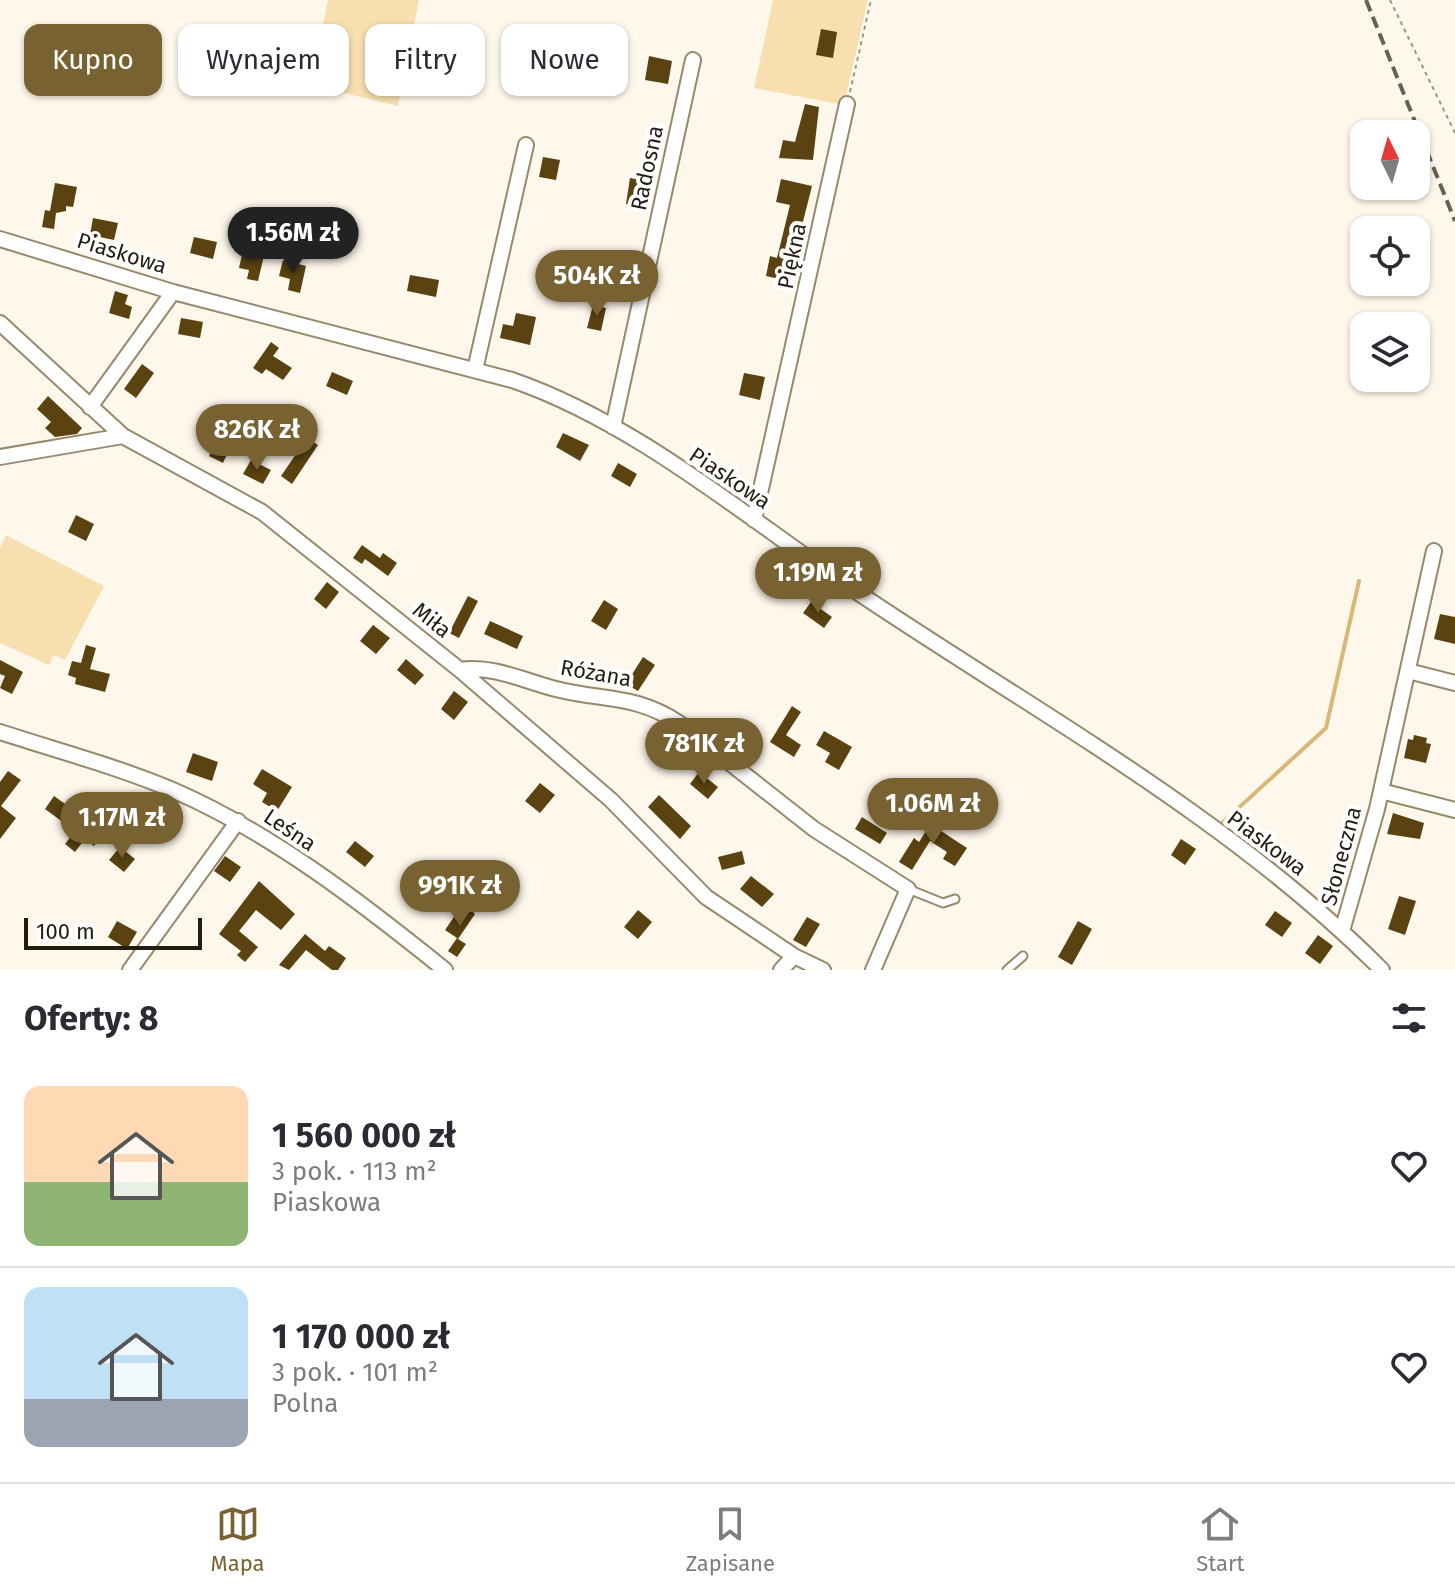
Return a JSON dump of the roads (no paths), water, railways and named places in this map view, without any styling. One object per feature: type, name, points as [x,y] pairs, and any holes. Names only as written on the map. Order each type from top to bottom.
[{"type":"street","name":"Radosna","points":[[613,427],[693,60]]},
{"type":"street","name":"Piękna","points":[[754,520],[847,104]]},
{"type":"street","points":[[475,370],[526,145]]},
{"type":"street","name":"Piaskowa","points":[[0,239],[173,292],[475,370],[551,394],[613,427],[932,642],[1000,682],[1165,796],[1263,865],[1342,931],[1382,970]]},
{"type":"street","points":[[90,407],[173,292]]},
{"type":"street","name":"Miła","points":[[0,323],[123,436],[262,512],[460,670],[611,800],[706,897],[794,956],[823,970]]},
{"type":"street","points":[[0,457],[123,436]]},
{"type":"street","name":"Słoneczna","points":[[1342,931],[1381,791],[1434,551]]},
{"type":"street","name":"Różana","points":[[460,670],[480,667],[559,690],[606,695],[656,707],[814,829],[908,889]]},
{"type":"street","points":[[1408,671],[1455,683]]},
{"type":"street","name":"Leśna","points":[[0,732],[172,790],[238,821],[346,895],[445,970]]},
{"type":"street","name":"Słoneczna","points":[[1381,791],[1455,810]]},
{"type":"street","points":[[130,970],[238,821]]},
{"type":"street","points":[[873,970],[908,889]]},
{"type":"street","points":[[781,970],[794,956]]},
{"type":"lane","name":"Różana","points":[[908,889],[943,903],[955,899]]},
{"type":"lane","points":[[1007,970],[1023,956]]},
{"type":"waterway","points":[[1221,824],[1326,728],[1359,581]]},
{"type":"railway","points":[[1366,0],[1455,221]]}]
